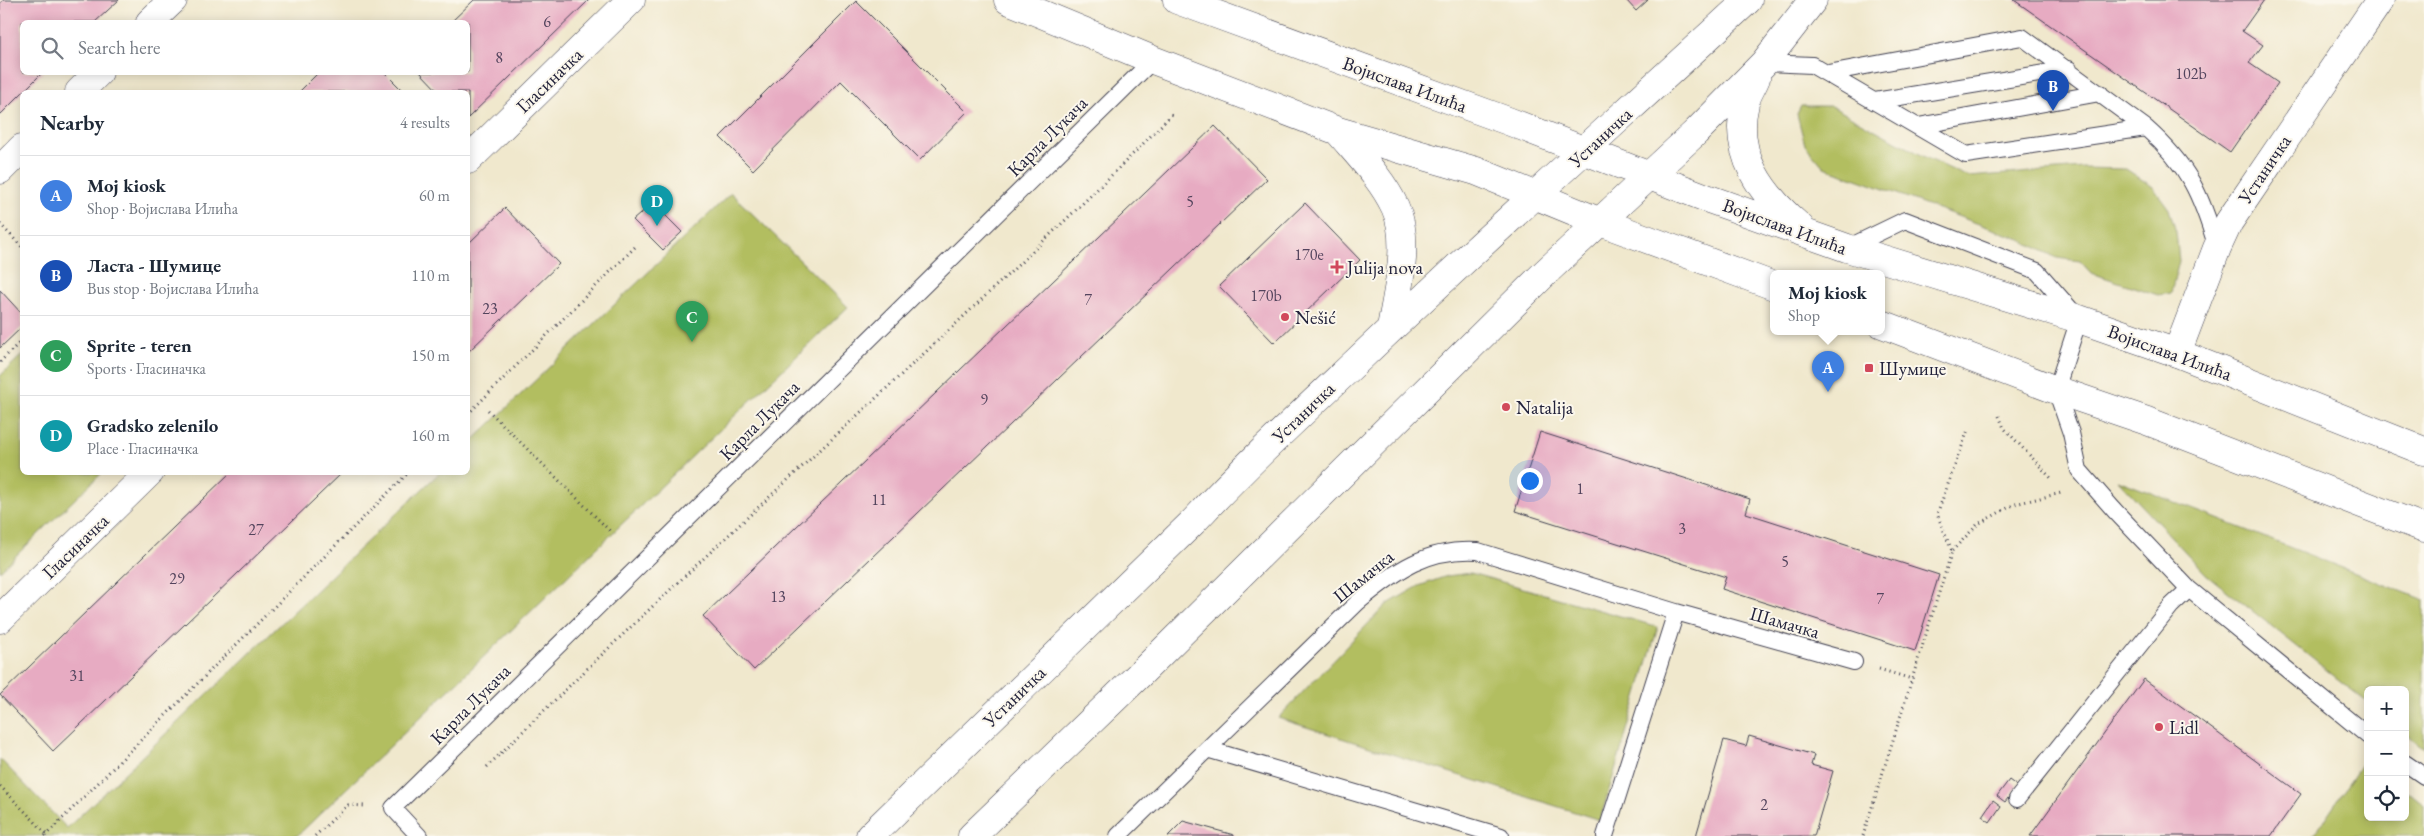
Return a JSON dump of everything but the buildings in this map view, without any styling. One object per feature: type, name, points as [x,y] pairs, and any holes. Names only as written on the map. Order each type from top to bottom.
[{"type":"main road","points":[[152,20],[173,0]]},
{"type":"main road","name":"Гласиначка","points":[[470,158],[631,0]]},
{"type":"main road","points":[[1008,0],[1153,60],[1338,131],[1476,171],[1598,221],[1770,285]]},
{"type":"main road","name":"Војислава Илића","points":[[1178,0],[1217,7],[1585,151],[1847,248],[2080,319],[2177,353],[2424,451]]},
{"type":"main road","name":"Устаничка","points":[[870,836],[1193,522],[1234,478],[1391,328],[1506,219],[1585,151],[1748,0]]},
{"type":"main road","points":[[972,836],[1146,668],[1598,221],[1696,132],[1764,63],[1813,0]]},
{"type":"main road","name":"Устаничка","points":[[2177,353],[2217,248],[2245,197],[2380,0]]},
{"type":"main road","points":[[1764,63],[1745,101],[1741,128],[1746,154],[1758,184],[1778,209],[1811,235]]},
{"type":"main road","points":[[81,90],[96,75]]},
{"type":"main road","points":[[1338,131],[1374,175],[1396,208],[1402,244],[1401,268],[1391,328]]},
{"type":"main road","points":[[0,170],[20,150]]},
{"type":"main road","points":[[1885,325],[2056,390],[2147,421],[2424,528]]},
{"type":"main road","name":"Гласиначка","points":[[0,619],[147,475]]},
{"type":"lane","points":[[1828,73],[2022,37],[2069,69],[2169,148],[2200,194],[2217,248]]},
{"type":"lane","name":"Карла Лукача","points":[[393,808],[1153,60]]},
{"type":"lane","points":[[1764,63],[1812,65],[1966,155],[2146,128]]},
{"type":"lane","points":[[1875,101],[2069,69]]},
{"type":"lane","points":[[1918,126],[2100,94]]},
{"type":"lane","points":[[1847,248],[1905,220],[2036,271],[2080,319],[2056,390],[2071,433],[2078,470],[2190,589],[2364,733]]},
{"type":"lane","name":"Шамачка","points":[[1207,748],[1358,602],[1390,576],[1410,564],[1446,552],[1478,551],[1676,612],[1854,662]]},
{"type":"lane","points":[[2018,799],[2171,606],[2190,589]]},
{"type":"lane","points":[[1605,836],[1676,612]]},
{"type":"lane","points":[[1118,836],[1207,748],[1501,836]]},
{"type":"lane","points":[[2409,766],[2424,776]]},
{"type":"lane","points":[[393,808],[419,836]]},
{"type":"path","points":[[487,767],[590,663],[1123,166],[1174,112]]},
{"type":"path","points":[[0,224],[20,245]]},
{"type":"path","points":[[470,412],[635,247]]},
{"type":"path","points":[[0,362],[20,342]]},
{"type":"path","points":[[488,410],[612,533]]},
{"type":"path","points":[[1952,551],[1937,514],[1968,430]]},
{"type":"path","points":[[0,786],[47,835],[406,475]]},
{"type":"path","points":[[1864,836],[1952,551],[1978,524],[2015,504],[2065,492]]},
{"type":"path","points":[[1854,662],[1912,679]]},
{"type":"path","points":[[315,836],[348,805],[393,808]]},
{"type":"green space","points":[[1801,106],[1831,106],[1927,158],[1968,177],[2083,168],[2126,169],[2153,187],[2169,209],[2176,232],[2179,261],[2171,293],[2158,295],[2091,273],[2080,261],[2057,258],[2017,238],[1824,167],[1805,145],[1797,114]]},
{"type":"green space","points":[[731,193],[848,307],[297,836],[0,836],[0,759],[67,828],[437,475],[470,475],[470,443]]},
{"type":"green space","points":[[20,357],[20,475],[100,475],[0,571],[0,376]]},
{"type":"green space","points":[[2118,480],[2424,600],[2424,748],[2409,736],[2409,686],[2364,686],[2364,700],[2206,574]]},
{"type":"green space","points":[[1471,573],[1658,627],[1600,820],[1278,718],[1386,605],[1419,586],[1447,576]]},
{"type":"green space","points":[[2364,761],[2364,821],[2409,821],[2409,793],[2424,805],[2424,836],[2313,836]]},
{"type":"place","name":"Ласта - Шумице","points":[[2053,111]]},
{"type":"place","name":"Gradsko zelenilo","points":[[657,226]]},
{"type":"place","name":"Julija nova","points":[[1337,267]]},
{"type":"place","name":"Nešić","points":[[1285,317]]},
{"type":"place","name":"Sprite - teren","points":[[692,342]]},
{"type":"place","name":"Шумице","points":[[1869,368]]},
{"type":"place","name":"Moj kiosk","points":[[1828,392]]},
{"type":"place","name":"Natalija","points":[[1506,407]]},
{"type":"place","name":"Lidl","points":[[2159,727]]}]
